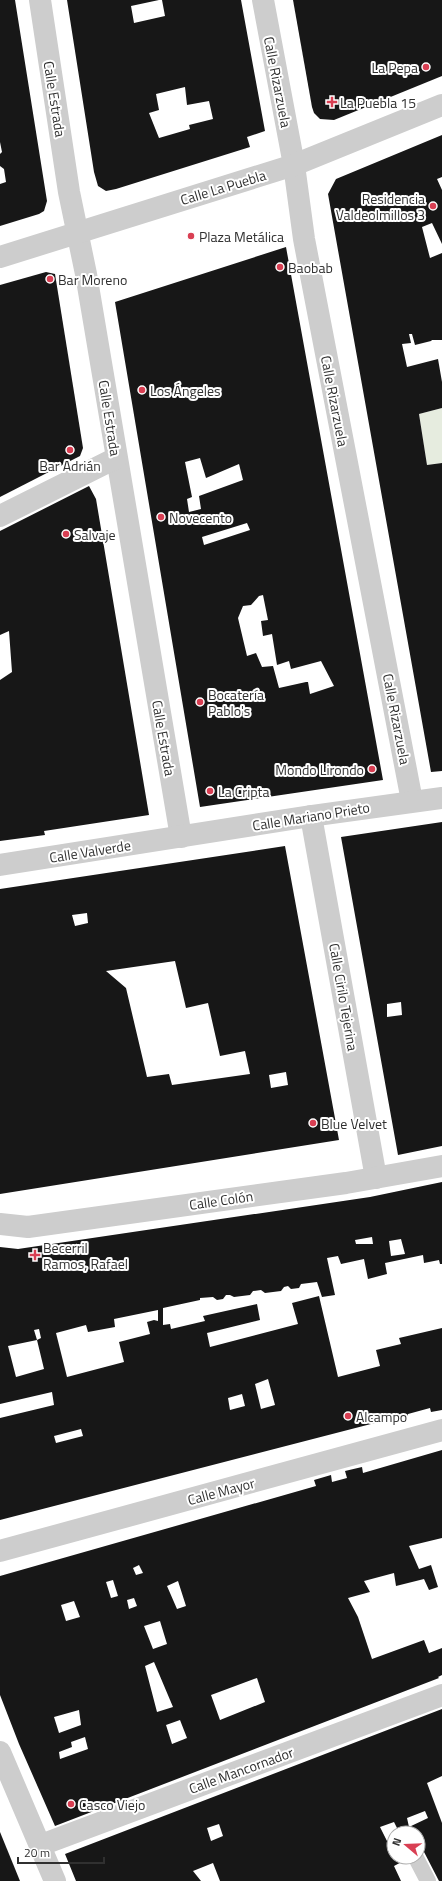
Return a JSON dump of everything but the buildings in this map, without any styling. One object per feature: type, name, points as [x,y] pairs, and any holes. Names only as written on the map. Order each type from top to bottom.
[{"type":"street","name":"Calle Estrada","points":[[40,0],[77,233],[86,274],[181,837]]},
{"type":"street","name":"Calle Rizarzuela","points":[[263,0],[294,165],[304,239],[412,801]]},
{"type":"street","name":"Calle La Puebla","points":[[0,256],[294,165],[442,105]]},
{"type":"street","points":[[0,516],[116,458]]},
{"type":"street","name":"Calle Mariano Prieto","points":[[181,837],[311,816],[442,798]]},
{"type":"street","name":"Calle Cirilo Tejerina","points":[[311,816],[376,1178]]},
{"type":"street","name":"Calle Valverde","points":[[0,865],[181,837]]},
{"type":"street","name":"Calle Colón","points":[[0,1224],[28,1227],[376,1178],[442,1166]]},
{"type":"street","name":"Calle Mayor","points":[[0,1551],[442,1430]]},
{"type":"street","name":"Calle Mancornador","points":[[41,1845],[442,1695]]},
{"type":"street","points":[[0,1752],[41,1845],[55,1881]]},
{"type":"lane","points":[[420,1865],[428,1881]]},
{"type":"shaded area","points":[[442,408],[442,463],[427,465],[419,414]]},
{"type":"place","name":"La Pepa","points":[[426,67]]},
{"type":"place","name":"La Puebla 15","points":[[332,102]]},
{"type":"place","name":"Residencia Valdeolmillos 3","points":[[433,206]]},
{"type":"place","name":"Plaza Metálica","points":[[191,236]]},
{"type":"place","name":"Baobab","points":[[280,267]]},
{"type":"place","name":"Bar Moreno","points":[[50,279]]},
{"type":"place","name":"Los Ángeles","points":[[142,390]]},
{"type":"place","name":"Bar Adrián","points":[[70,450]]},
{"type":"place","name":"Novecento","points":[[161,517]]},
{"type":"place","name":"Salvaje","points":[[66,534]]},
{"type":"place","name":"Bocatería Pablo's","points":[[200,702]]},
{"type":"place","name":"Mondo Lirondo","points":[[372,769]]},
{"type":"place","name":"La Cripta","points":[[210,791]]},
{"type":"place","name":"Blue Velvet","points":[[313,1123]]},
{"type":"place","name":"Becerril Ramos, Rafael","points":[[35,1255]]},
{"type":"place","name":"Alcampo","points":[[348,1416]]},
{"type":"place","name":"Casco Viejo","points":[[71,1804]]}]
